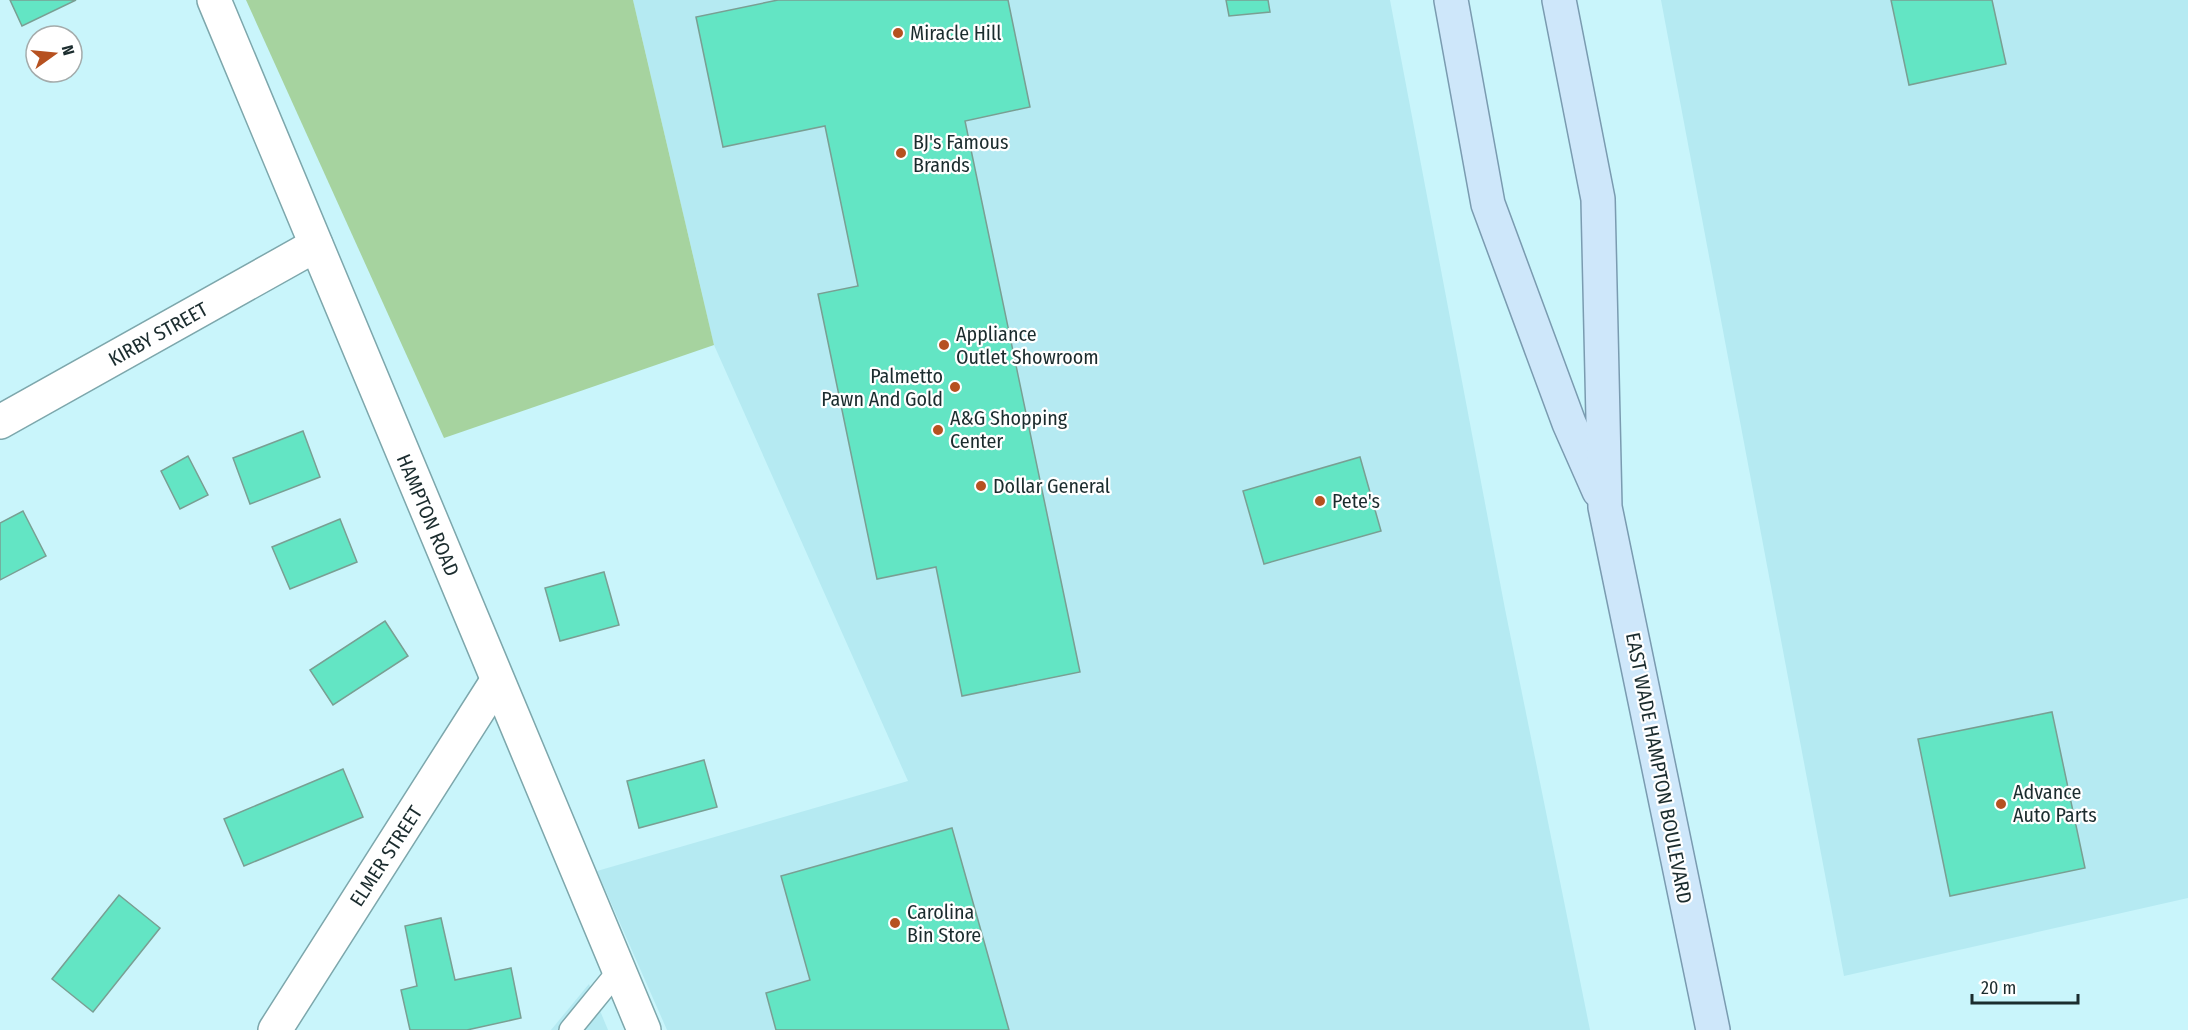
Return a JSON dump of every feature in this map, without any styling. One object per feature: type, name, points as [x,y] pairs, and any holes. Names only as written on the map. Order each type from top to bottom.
[{"type":"main road","name":"EAST WADE HAMPTON BOULEVARD","points":[[1451,0],[1488,204],[1569,423],[1605,507]]},
{"type":"main road","name":"EAST WADE HAMPTON BOULEVARD","points":[[1559,0],[1598,199],[1605,507],[1713,1030]]},
{"type":"street","name":"HAMPTON ROAD","points":[[214,0],[644,1030]]},
{"type":"street","name":"KIRBY STREET","points":[[0,422],[316,245]]},
{"type":"street","name":"ELMER STREET","points":[[275,1030],[497,681]]},
{"type":"lane","points":[[570,1030],[618,970]]},
{"type":"shaded area","name":"A&G Shopping Center","points":[[633,0],[1390,0],[1505,609],[1590,1030],[667,1030],[597,871],[908,781],[714,345]]},
{"type":"shaded area","points":[[1661,0],[2188,0],[2188,898],[1844,976]]},
{"type":"shaded area","points":[[589,984],[608,1030],[551,1030]]},
{"type":"green space","points":[[246,0],[633,0],[714,345],[444,438]]},
{"type":"building","points":[[10,0],[76,0],[24,24],[22,26]]},
{"type":"building","name":"A&G Shopping Center","points":[[778,0],[1008,0],[1030,107],[965,121],[1080,672],[962,696],[936,567],[877,579],[818,294],[858,286],[825,126],[723,147],[696,17]]},
{"type":"building","points":[[1226,0],[1268,0],[1270,12],[1229,16]]},
{"type":"building","points":[[1891,0],[1992,0],[2006,64],[1909,85]]},
{"type":"building","points":[[303,431],[320,477],[250,504],[233,458]]},
{"type":"building","points":[[188,456],[208,495],[180,509],[161,471]]},
{"type":"building","points":[[1360,457],[1381,531],[1264,564],[1243,491]]},
{"type":"building","points":[[23,511],[46,556],[0,580],[0,523]]},
{"type":"building","points":[[340,519],[357,562],[290,589],[272,547]]},
{"type":"building","points":[[604,572],[619,625],[560,641],[545,588]]},
{"type":"building","points":[[385,621],[408,656],[333,705],[310,670]]},
{"type":"building","name":"Advance Auto Parts","points":[[2052,712],[2085,868],[1950,896],[1918,739]]},
{"type":"building","points":[[704,760],[717,807],[639,828],[627,781]]},
{"type":"building","points":[[343,769],[363,817],[244,866],[224,819]]},
{"type":"building","points":[[952,828],[1009,1030],[776,1030],[766,993],[810,980],[781,876]]},
{"type":"building","points":[[119,895],[160,928],[93,1012],[52,979]]},
{"type":"building","points":[[441,918],[455,980],[511,968],[521,1018],[467,1030],[410,1030],[401,990],[417,986],[405,926]]},
{"type":"place","name":"Miracle Hill","points":[[898,33]]},
{"type":"place","name":"BJ's Famous Brands","points":[[901,153]]},
{"type":"place","name":"Appliance Outlet Showroom","points":[[944,345]]},
{"type":"place","name":"Palmetto Pawn And Gold","points":[[955,387]]},
{"type":"place","name":"A&G Shopping Center","points":[[938,430]]},
{"type":"place","name":"Dollar General","points":[[981,486]]},
{"type":"place","name":"Pete's","points":[[1320,501]]},
{"type":"place","name":"Advance Auto Parts","points":[[2001,804]]},
{"type":"place","name":"Carolina Bin Store","points":[[895,923]]}]
